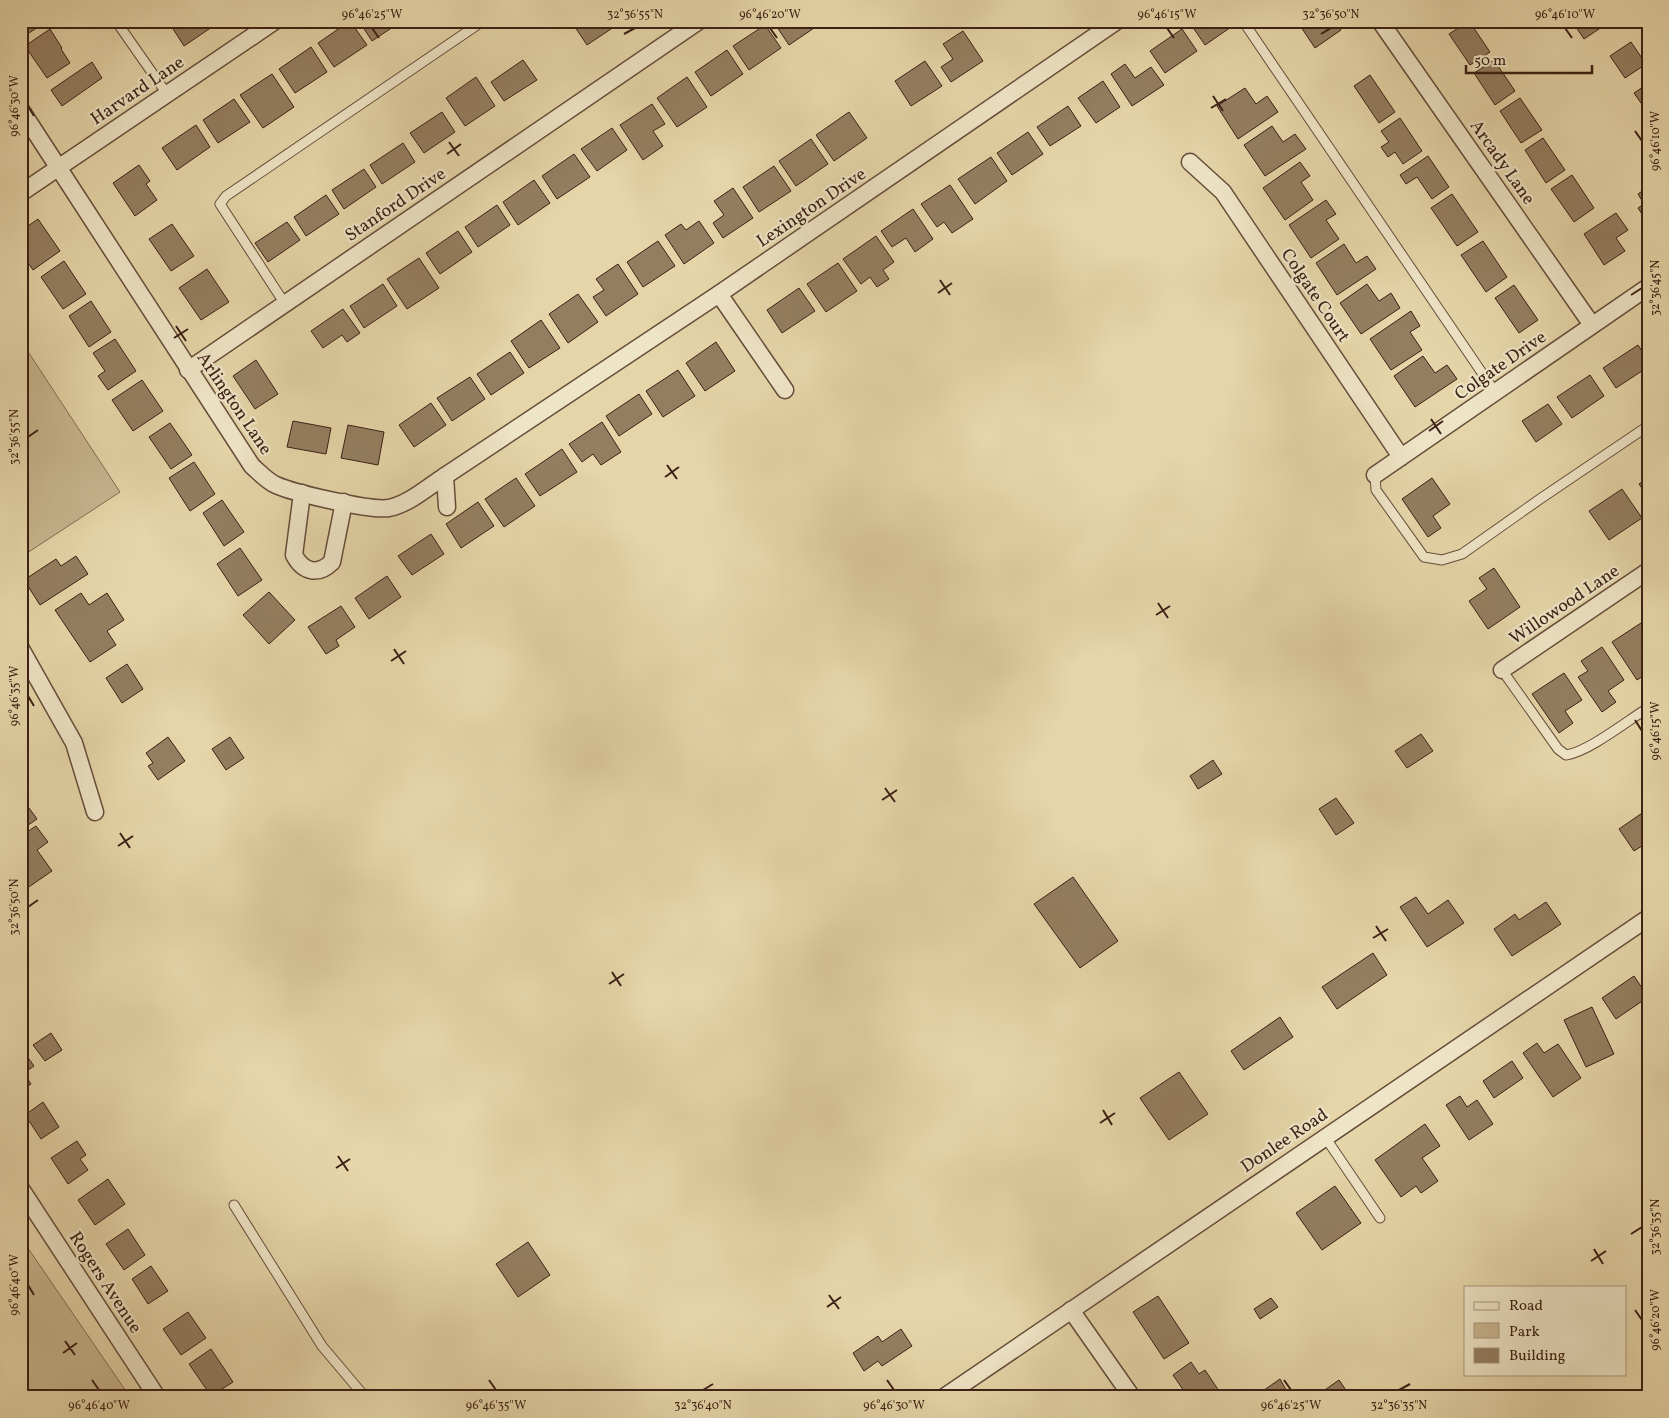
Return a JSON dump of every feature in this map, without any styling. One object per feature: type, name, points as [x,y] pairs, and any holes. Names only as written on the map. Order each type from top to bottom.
[{"type":"street","name":"Stanford Drive","points":[[188,370],[699,21]]},
{"type":"street","name":"Lexington Drive","points":[[526,422],[719,294],[1117,21]]},
{"type":"street","name":"Arcady Lane","points":[[1380,21],[1592,325]]},
{"type":"street","name":"Harvard Lane","points":[[21,193],[266,24]]},
{"type":"street","name":"Arlington Lane","points":[[21,110],[252,466],[275,485],[373,509],[389,508],[405,502],[526,422]]},
{"type":"street","name":"Colgate Court","points":[[1190,162],[1223,192],[1401,457]]},
{"type":"street","name":"Colgate Drive","points":[[1375,475],[1648,287]]},
{"type":"street","points":[[719,294],[784,390]]},
{"type":"street","points":[[445,476],[447,507]]},
{"type":"street","points":[[302,493],[294,555],[299,563],[308,570],[319,571],[326,568],[332,562],[344,502]]},
{"type":"street","name":"Willowood Lane","points":[[1502,670],[1648,571]]},
{"type":"street","points":[[21,649],[74,743],[94,812]]},
{"type":"street","name":"Donlee Road","points":[[944,1397],[1648,918]]},
{"type":"street","name":"Rogers Avenue","points":[[21,1189],[157,1397]]},
{"type":"street","points":[[1071,1310],[1132,1397]]},
{"type":"lane","points":[[116,21],[166,94]]},
{"type":"lane","points":[[285,304],[220,204],[226,196],[262,170],[484,21]]},
{"type":"lane","points":[[1244,21],[1495,392]]},
{"type":"lane","points":[[1375,475],[1376,490],[1424,557],[1442,560],[1462,554],[1648,426]]},
{"type":"lane","points":[[1502,670],[1558,749],[1566,755],[1574,754],[1648,708]]},
{"type":"lane","points":[[1325,1137],[1380,1218]]},
{"type":"lane","points":[[234,1204],[322,1346],[365,1397]]},
{"type":"green space","points":[[21,341],[120,492],[21,557]]},
{"type":"green space","points":[[21,1238],[130,1397],[21,1397]]},
{"type":"building","points":[[21,21],[41,21],[43,24],[21,38]]},
{"type":"building","points":[[168,21],[208,21],[212,27],[184,46]]},
{"type":"building","points":[[350,21],[367,45],[334,67],[318,43]]},
{"type":"building","points":[[359,21],[402,21],[372,41]]},
{"type":"building","points":[[571,21],[618,21],[620,23],[587,45]]},
{"type":"building","points":[[773,21],[818,21],[820,24],[789,45]]},
{"type":"building","points":[[1192,21],[1232,21],[1234,25],[1205,45],[1190,23]]},
{"type":"building","points":[[1297,21],[1335,21],[1341,30],[1315,48]]},
{"type":"building","points":[[1469,21],[1490,52],[1470,65],[1449,34]]},
{"type":"building","points":[[1572,21],[1611,21],[1584,39]]},
{"type":"building","points":[[765,25],[781,48],[749,70],[733,46]]},
{"type":"building","points":[[50,29],[70,63],[47,78],[25,46]]},
{"type":"building","points":[[1182,29],[1197,51],[1165,73],[1150,51]]},
{"type":"building","points":[[963,31],[983,61],[951,82],[941,67],[953,59],[943,44]]},
{"type":"building","points":[[1631,42],[1646,64],[1625,78],[1610,56]]},
{"type":"building","points":[[311,47],[327,72],[295,93],[279,69]]},
{"type":"building","points":[[727,50],[743,74],[711,96],[695,72]]},
{"type":"building","points":[[523,60],[537,80],[504,101],[491,82]]},
{"type":"building","points":[[1494,60],[1515,91],[1495,105],[1474,73]]},
{"type":"building","points":[[925,61],[942,86],[911,106],[895,81]]},
{"type":"building","points":[[92,62],[102,78],[62,106],[51,90]]},
{"type":"building","points":[[1125,64],[1135,78],[1151,67],[1164,85],[1132,106],[1111,74]]},
{"type":"building","points":[[272,74],[294,107],[263,128],[240,95]]},
{"type":"building","points":[[1370,75],[1395,112],[1379,123],[1354,86]]},
{"type":"building","points":[[476,77],[495,106],[465,126],[446,98]]},
{"type":"building","points":[[687,77],[707,107],[677,127],[657,98]]},
{"type":"building","points":[[1103,81],[1120,107],[1096,123],[1078,98]]},
{"type":"building","points":[[1646,85],[1648,87],[1648,113],[1634,93]]},
{"type":"building","points":[[1245,88],[1256,104],[1267,96],[1278,112],[1238,139],[1217,106]]},
{"type":"building","points":[[1520,98],[1542,130],[1521,143],[1500,111]]},
{"type":"building","points":[[234,99],[250,122],[218,143],[203,120]]},
{"type":"building","points":[[652,104],[665,124],[653,131],[663,146],[643,160],[620,125]]},
{"type":"building","points":[[1068,106],[1081,126],[1050,146],[1037,127]]},
{"type":"building","points":[[442,112],[455,132],[424,153],[410,133]]},
{"type":"building","points":[[849,112],[867,138],[834,161],[816,135]]},
{"type":"building","points":[[1400,118],[1422,151],[1403,164],[1395,152],[1388,157],[1381,147],[1389,142],[1381,131]]},
{"type":"building","points":[[196,125],[210,147],[177,170],[162,148]]},
{"type":"building","points":[[1272,126],[1283,142],[1295,134],[1306,149],[1265,176],[1244,145]]},
{"type":"building","points":[[612,128],[627,150],[597,171],[581,149]]},
{"type":"building","points":[[1028,132],[1043,154],[1012,175],[997,153]]},
{"type":"building","points":[[1543,138],[1565,170],[1546,183],[1525,150]]},
{"type":"building","points":[[811,139],[828,164],[796,186],[779,161]]},
{"type":"building","points":[[403,143],[415,162],[382,184],[370,165]]},
{"type":"building","points":[[574,154],[590,177],[557,199],[542,176]]},
{"type":"building","points":[[1428,156],[1449,187],[1432,199],[1417,177],[1406,184],[1400,175]]},
{"type":"building","points":[[991,157],[1007,181],[975,204],[958,179]]},
{"type":"building","points":[[1300,162],[1310,176],[1301,182],[1313,200],[1285,220],[1263,188]]},
{"type":"building","points":[[139,165],[150,181],[146,184],[157,200],[135,216],[113,183]]},
{"type":"building","points":[[774,166],[791,191],[759,212],[743,187]]},
{"type":"building","points":[[364,169],[376,187],[344,209],[332,190]]},
{"type":"building","points":[[1572,175],[1594,208],[1574,222],[1551,189]]},
{"type":"building","points":[[534,180],[550,203],[518,225],[503,202]]},
{"type":"building","points":[[950,185],[973,219],[952,233],[944,222],[937,227],[921,204]]},
{"type":"building","points":[[1648,187],[1648,223],[1638,208],[1644,204],[1638,194]]},
{"type":"building","points":[[733,188],[753,218],[723,238],[713,223],[724,215],[714,201]]},
{"type":"building","points":[[1452,194],[1478,232],[1457,246],[1431,208]]},
{"type":"building","points":[[326,195],[339,214],[306,236],[294,217]]},
{"type":"building","points":[[1326,200],[1336,214],[1326,220],[1339,239],[1311,258],[1289,225]]},
{"type":"building","points":[[497,205],[510,225],[478,247],[465,227]]},
{"type":"building","points":[[913,209],[933,239],[915,252],[906,238],[892,247],[881,231]]},
{"type":"building","points":[[1616,213],[1628,230],[1616,238],[1625,251],[1604,265],[1584,234]]},
{"type":"building","points":[[38,219],[60,251],[33,270],[21,253],[21,231]]},
{"type":"building","points":[[699,221],[714,243],[684,264],[665,235],[681,224],[686,230]]},
{"type":"building","points":[[287,222],[300,240],[268,262],[255,243]]},
{"type":"building","points":[[172,224],[194,256],[171,271],[149,239]]},
{"type":"building","points":[[458,231],[472,252],[440,274],[426,253]]},
{"type":"building","points":[[876,236],[894,262],[883,270],[889,279],[877,287],[870,277],[861,284],[843,259]]},
{"type":"building","points":[[658,241],[675,266],[643,287],[627,262]]},
{"type":"building","points":[[1483,241],[1507,277],[1486,292],[1461,255]]},
{"type":"building","points":[[1344,244],[1356,263],[1367,256],[1376,269],[1337,295],[1316,263]]},
{"type":"building","points":[[419,258],[439,288],[407,309],[387,279]]},
{"type":"building","points":[[64,261],[86,294],[63,309],[41,277]]},
{"type":"building","points":[[838,263],[857,291],[826,312],[807,284]]},
{"type":"building","points":[[618,264],[638,294],[606,316],[593,297],[604,290],[596,279]]},
{"type":"building","points":[[207,269],[229,302],[201,320],[179,288]]},
{"type":"building","points":[[383,284],[397,306],[364,328],[350,306]]},
{"type":"building","points":[[1367,284],[1379,301],[1391,293],[1400,308],[1361,334],[1340,303]]},
{"type":"building","points":[[1514,285],[1538,320],[1519,333],[1495,298]]},
{"type":"building","points":[[799,288],[815,311],[782,333],[767,310]]},
{"type":"building","points":[[578,294],[598,322],[568,343],[549,314]]},
{"type":"building","points":[[91,301],[111,332],[89,347],[69,316]]},
{"type":"building","points":[[343,309],[360,333],[347,342],[342,335],[323,348],[311,331]]},
{"type":"building","points":[[1411,311],[1420,326],[1410,332],[1422,350],[1391,370],[1370,339]]},
{"type":"building","points":[[541,320],[560,348],[529,368],[511,341]]},
{"type":"building","points":[[115,339],[136,371],[108,390],[98,376],[105,371],[93,353]]},
{"type":"building","points":[[716,342],[735,371],[705,391],[686,363]]},
{"type":"building","points":[[1638,345],[1648,360],[1648,367],[1616,388],[1603,368]]},
{"type":"building","points":[[510,352],[524,373],[491,395],[477,374]]},
{"type":"building","points":[[1423,356],[1435,373],[1447,365],[1457,379],[1415,407],[1394,376]]},
{"type":"building","points":[[256,360],[278,394],[255,409],[233,376]]},
{"type":"building","points":[[678,370],[695,396],[663,417],[646,391]]},
{"type":"building","points":[[1590,375],[1604,396],[1572,418],[1557,397]]},
{"type":"building","points":[[470,377],[485,399],[452,421],[437,398]]},
{"type":"building","points":[[142,380],[163,411],[133,431],[112,400]]},
{"type":"building","points":[[639,394],[652,414],[619,436],[606,416]]},
{"type":"building","points":[[431,403],[446,425],[414,447],[399,425]]},
{"type":"building","points":[[1548,404],[1562,424],[1536,442],[1522,421]]},
{"type":"building","points":[[293,421],[331,428],[326,454],[287,447]]},
{"type":"building","points":[[602,422],[621,452],[601,465],[593,454],[582,462],[569,444]]},
{"type":"building","points":[[170,423],[192,455],[171,469],[149,437]]},
{"type":"building","points":[[348,425],[384,432],[378,465],[341,458]]},
{"type":"building","points":[[562,449],[577,472],[540,496],[525,474]]},
{"type":"building","points":[[194,462],[215,494],[190,511],[169,478]]},
{"type":"building","points":[[516,478],[535,506],[504,527],[485,499]]},
{"type":"building","points":[[1432,478],[1450,504],[1433,516],[1441,528],[1428,537],[1402,499]]},
{"type":"building","points":[[1648,478],[1648,497],[1639,484]]},
{"type":"building","points":[[1622,489],[1642,518],[1609,540],[1589,511]]},
{"type":"building","points":[[222,500],[244,532],[224,546],[203,513]]},
{"type":"building","points":[[478,502],[494,526],[461,548],[446,524]]},
{"type":"building","points":[[431,534],[444,554],[412,575],[398,556]]},
{"type":"building","points":[[240,548],[262,580],[238,596],[217,564]]},
{"type":"building","points":[[76,556],[88,574],[40,605],[24,580],[56,559],[61,566]]},
{"type":"building","points":[[1494,568],[1520,607],[1488,629],[1469,601],[1487,589],[1479,578]]},
{"type":"building","points":[[387,576],[401,597],[369,619],[355,598]]},
{"type":"building","points":[[269,592],[295,620],[269,644],[243,615]]},
{"type":"building","points":[[81,593],[89,605],[107,593],[124,620],[107,631],[116,645],[90,662],[55,610]]},
{"type":"building","points":[[341,606],[355,627],[336,640],[339,646],[326,654],[308,627]]},
{"type":"building","points":[[1644,621],[1648,627],[1648,659],[1642,663],[1648,673],[1637,680],[1612,642]]},
{"type":"building","points":[[1602,647],[1624,680],[1608,691],[1616,702],[1602,712],[1578,677],[1588,671],[1581,661]]},
{"type":"building","points":[[127,664],[143,689],[122,703],[106,678]]},
{"type":"building","points":[[1564,673],[1582,700],[1565,711],[1573,723],[1559,733],[1532,694]]},
{"type":"building","points":[[1421,734],[1433,751],[1407,768],[1395,751]]},
{"type":"building","points":[[168,737],[185,761],[158,780],[148,766],[153,763],[146,753]]},
{"type":"building","points":[[230,737],[244,758],[226,770],[212,749]]},
{"type":"building","points":[[1213,760],[1222,774],[1198,789],[1190,776]]},
{"type":"building","points":[[21,797],[37,819],[21,830]]},
{"type":"building","points":[[1336,798],[1354,823],[1336,835],[1319,809]]},
{"type":"building","points":[[1648,809],[1648,842],[1634,851],[1619,829]]},
{"type":"building","points":[[36,826],[48,842],[37,850],[52,871],[23,891],[21,888],[21,836]]},
{"type":"building","points":[[1073,877],[1118,941],[1080,968],[1034,904]]},
{"type":"building","points":[[1416,897],[1428,914],[1448,900],[1464,923],[1427,947],[1400,907]]},
{"type":"building","points":[[1546,902],[1561,924],[1512,956],[1494,929],[1515,914],[1519,920]]},
{"type":"building","points":[[1373,953],[1387,975],[1337,1009],[1322,987]]},
{"type":"building","points":[[1634,976],[1648,997],[1616,1019],[1602,998]]},
{"type":"building","points":[[1592,1007],[1614,1054],[1586,1067],[1564,1020]]},
{"type":"building","points":[[1280,1017],[1293,1037],[1244,1070],[1231,1051]]},
{"type":"building","points":[[51,1033],[62,1050],[45,1061],[33,1045]]},
{"type":"building","points":[[1537,1043],[1544,1053],[1558,1044],[1581,1078],[1553,1097],[1523,1053]]},
{"type":"building","points":[[24,1052],[34,1066],[24,1073],[31,1084],[21,1091],[21,1054]]},
{"type":"building","points":[[1512,1061],[1523,1078],[1494,1098],[1483,1081]]},
{"type":"building","points":[[1179,1072],[1208,1114],[1169,1140],[1140,1098]]},
{"type":"building","points":[[1460,1096],[1467,1107],[1477,1100],[1493,1124],[1469,1140],[1446,1105]]},
{"type":"building","points":[[43,1102],[59,1127],[41,1139],[25,1115]]},
{"type":"building","points":[[1425,1124],[1440,1146],[1422,1158],[1438,1181],[1421,1193],[1416,1186],[1401,1197],[1375,1160]]},
{"type":"building","points":[[77,1141],[86,1155],[80,1159],[88,1170],[68,1184],[51,1158]]},
{"type":"building","points":[[108,1179],[125,1204],[95,1225],[78,1200]]},
{"type":"building","points":[[1335,1186],[1361,1223],[1322,1250],[1296,1213]]},
{"type":"building","points":[[128,1229],[145,1255],[124,1270],[106,1244]]},
{"type":"building","points":[[528,1242],[550,1275],[518,1297],[496,1264]]},
{"type":"building","points":[[151,1266],[168,1291],[148,1304],[132,1279]]},
{"type":"building","points":[[1158,1296],[1189,1343],[1164,1359],[1133,1312]]},
{"type":"building","points":[[1271,1298],[1278,1307],[1260,1319],[1254,1309]]},
{"type":"building","points":[[188,1312],[206,1338],[181,1355],[163,1329]]},
{"type":"building","points":[[901,1329],[912,1346],[882,1366],[878,1361],[864,1371],[853,1353],[878,1336],[882,1342]]},
{"type":"building","points":[[211,1349],[233,1382],[211,1396],[189,1364]]},
{"type":"building","points":[[1191,1362],[1199,1374],[1205,1370],[1223,1397],[1188,1397],[1173,1375]]},
{"type":"building","points":[[1280,1379],[1290,1397],[1254,1397]]},
{"type":"building","points":[[1339,1380],[1350,1396],[1321,1397],[1319,1394]]}]
